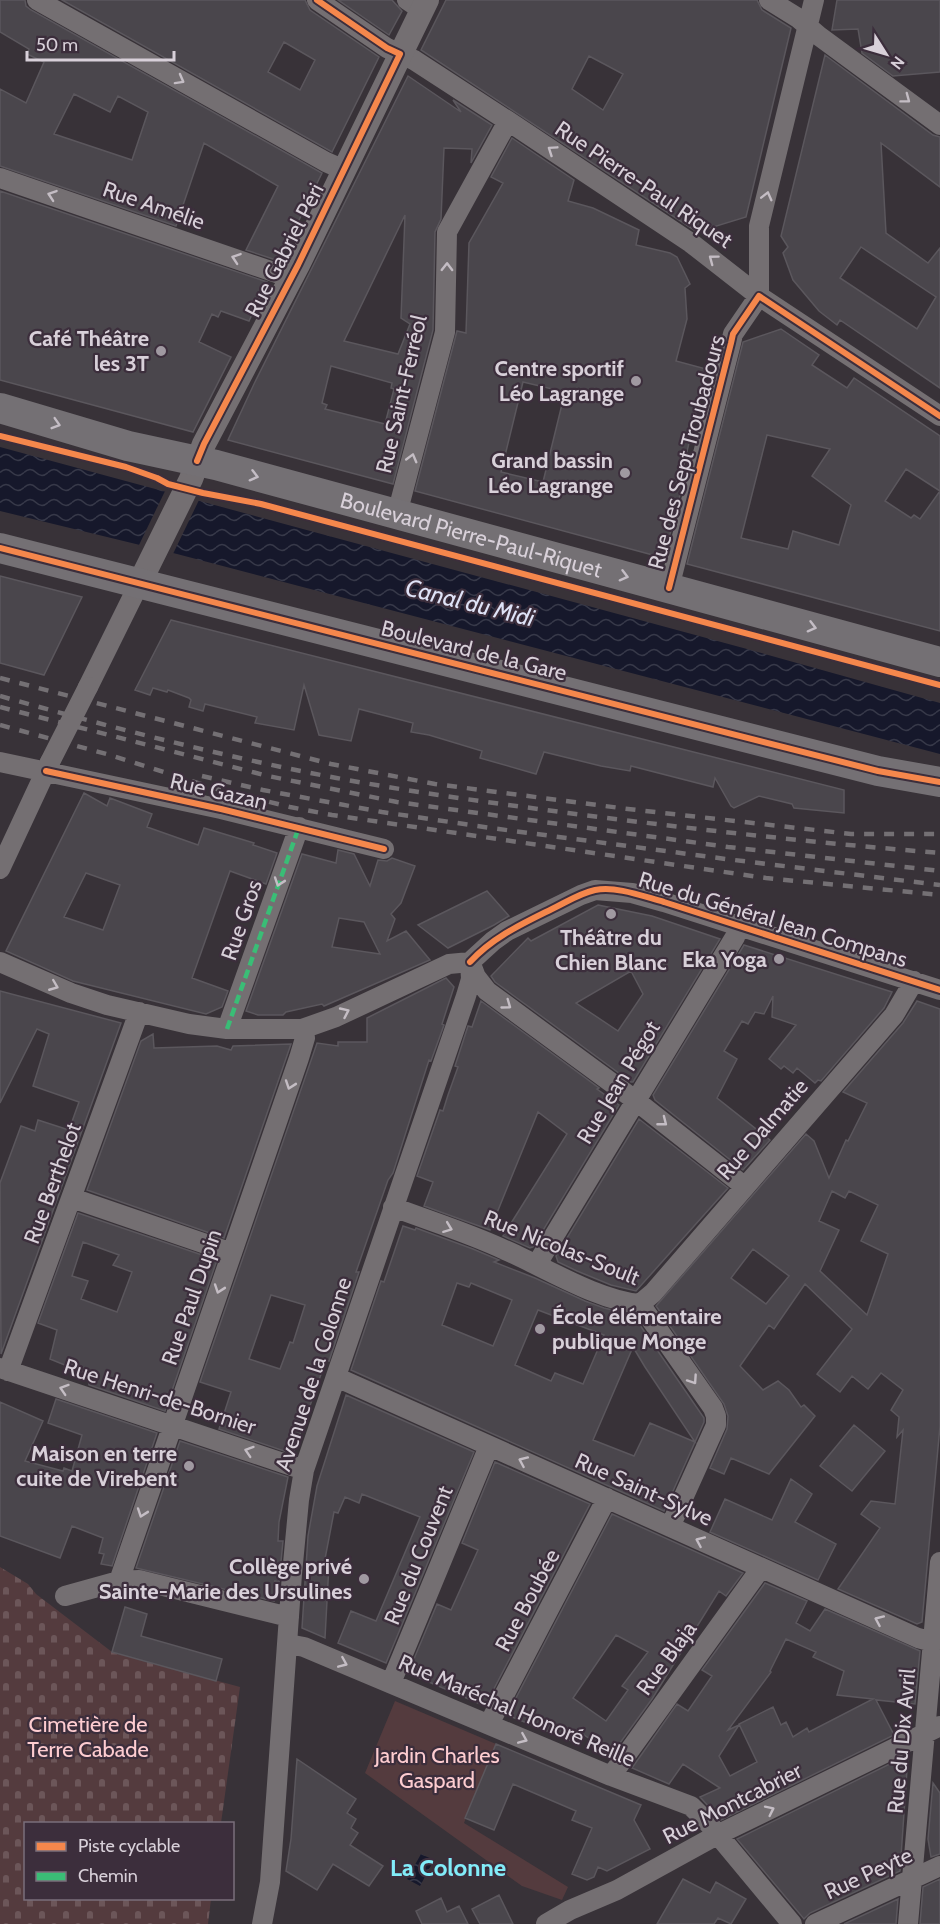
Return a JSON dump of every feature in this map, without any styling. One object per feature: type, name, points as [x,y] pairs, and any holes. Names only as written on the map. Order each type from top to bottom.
[{"type":"main road","name":"Boulevard Pierre-Paul-Riquet","points":[[0,408],[128,446],[193,471],[397,514],[940,662]]},
{"type":"main road","name":"Boulevard de la Gare","points":[[0,548],[144,575],[856,765],[940,782]]},
{"type":"street","points":[[37,0],[344,170]]},
{"type":"street","name":"Rue Pierre-Paul Riquet","points":[[316,0],[387,48],[414,60],[508,121],[691,243],[759,296],[940,416]]},
{"type":"street","points":[[769,0],[798,18],[940,125]]},
{"type":"street","points":[[759,296],[759,226],[814,0]]},
{"type":"street","name":"Rue Gabriel Péri","points":[[144,575],[204,444],[291,278],[400,54],[419,3]]},
{"type":"street","name":"Rue Saint-Ferréol","points":[[397,514],[445,332],[447,232],[508,121]]},
{"type":"street","name":"Rue Amélie","points":[[0,178],[291,278]]},
{"type":"street","name":"Rue des Sept Troubadours","points":[[669,588],[730,343],[759,296]]},
{"type":"street","points":[[0,869],[48,766],[144,575]]},
{"type":"street","name":"Rue Gazan","points":[[0,762],[48,766],[384,849]]},
{"type":"street","name":"Rue Gros","points":[[227,1029],[299,827]]},
{"type":"street","name":"Rue du Général Jean Compans","points":[[470,962],[507,931],[596,890],[632,893],[940,990]]},
{"type":"street","name":"Rue Jean Pégot","points":[[537,1264],[735,937],[739,925]]},
{"type":"street","points":[[0,962],[72,993],[107,1005],[189,1024],[227,1029],[302,1029],[336,1017],[449,964],[470,962],[476,977],[486,991],[635,1100],[744,1186]]},
{"type":"street","name":"Avenue de la Colonne","points":[[262,1924],[270,1882],[299,1500],[304,1470],[466,996],[471,979],[470,962]]},
{"type":"street","name":"Rue Dalmatie","points":[[640,1304],[653,1293],[894,1015],[914,981]]},
{"type":"street","name":"Rue Berthelot","points":[[4,1370],[72,1198],[139,1012]]},
{"type":"street","name":"Rue Paul Dupin","points":[[118,1581],[299,1058],[305,1038],[302,1029]]},
{"type":"street","points":[[72,1198],[232,1253]]},
{"type":"street","name":"Rue Nicolas-Soult","points":[[393,1207],[503,1249],[576,1283],[627,1303],[640,1304],[716,1416],[716,1425],[670,1527]]},
{"type":"street","name":"Rue Henri-de-Bornier","points":[[4,1370],[304,1470]]},
{"type":"street","name":"Rue Saint-Sylve","points":[[336,1377],[918,1638],[933,1642]]},
{"type":"street","name":"Rue du Couvent","points":[[392,1683],[489,1446]]},
{"type":"street","name":"Rue Boubée","points":[[489,1724],[607,1498]]},
{"type":"street","name":"Rue du Dix Avril","points":[[908,1924],[933,1729],[933,1642],[940,1562]]},
{"type":"street","name":"Rue Blaja","points":[[611,1776],[761,1568]]},
{"type":"street","points":[[65,1596],[118,1581],[138,1580],[290,1617]]},
{"type":"street","name":"Rue Maréchal Honoré Reille","points":[[288,1644],[304,1647],[611,1776],[691,1806],[792,1924]]},
{"type":"street","name":"Rue Montcabrier","points":[[546,1924],[570,1910],[617,1890],[717,1835],[933,1729]]},
{"type":"street","name":"Rue Peyte","points":[[815,1924],[940,1866]]},
{"type":"green space","name":"Cimetière de Terre Cabade","points":[[0,1567],[28,1584],[36,1594],[112,1652],[240,1687],[221,1822],[24,1822],[24,1900],[211,1900],[208,1924],[0,1924]]},
{"type":"green space","name":"Jardin Charles Gaspard","points":[[395,1701],[496,1744],[464,1823],[568,1887],[562,1900],[522,1886],[365,1773]]},
{"type":"water","name":"Canal du Midi","points":[[0,447],[940,703],[940,754],[177,554],[0,511]]},
{"type":"water","points":[[421,1854],[434,1860],[420,1886],[407,1879]]},
{"type":"pier","points":[[166,489],[200,498],[172,556],[138,547]]},
{"type":"building","points":[[0,0],[25,0],[26,6],[31,10],[322,173],[279,261],[246,250],[278,186],[204,143],[176,226],[0,166],[0,89],[26,103],[44,62],[27,54],[29,49],[0,32]],"holes":[[[74,94],[110,112],[118,96],[148,112],[132,160],[54,134]]]},
{"type":"building","points":[[62,0],[305,0],[310,10],[379,57],[332,152]],"holes":[[[284,42],[315,60],[300,90],[268,72]]]},
{"type":"building","points":[[338,0],[392,0],[402,11],[389,35]]},
{"type":"building","points":[[446,0],[757,0],[762,10],[791,28],[746,217],[697,232],[421,50]],"holes":[[[589,56],[623,74],[603,110],[572,89]]]},
{"type":"building","points":[[837,0],[940,0],[940,72],[893,76],[862,53],[858,29],[832,30]]},
{"type":"building","points":[[825,55],[933,135],[940,137],[940,187],[881,143],[886,233],[928,263],[940,248],[940,388],[840,320],[837,325],[819,311],[793,280],[783,253],[788,247],[781,236]],"holes":[[[861,247],[936,297],[917,329],[840,278]]]},
{"type":"building","points":[[408,76],[461,112],[453,100],[492,125],[471,163],[472,149],[444,148],[441,219],[435,232],[433,330],[393,484],[228,440]],"holes":[[[405,215],[401,318],[410,324],[398,354],[344,341]],[[331,366],[392,383],[391,388],[394,389],[385,424],[325,409],[327,405],[322,403]]]},
{"type":"building","points":[[512,138],[574,180],[568,201],[593,208],[639,230],[636,245],[670,253],[677,257],[690,284],[685,288],[687,319],[676,361],[706,369],[680,482],[683,483],[664,558],[415,491],[457,331],[466,333],[469,243],[503,183],[491,177]],"holes":[[[523,382],[565,392],[543,482],[501,472]]]},
{"type":"building","points":[[0,191],[267,282],[249,321],[221,311],[218,317],[212,314],[199,342],[231,357],[193,432],[0,380]]},
{"type":"building","points":[[781,329],[819,355],[812,365],[847,388],[854,378],[940,436],[940,491],[940,631],[687,564],[743,342]],"holes":[[[767,435],[830,449],[812,476],[851,505],[839,545],[793,531],[788,549],[741,538]],[[906,469],[940,491],[920,519],[914,515],[911,518],[885,501]]]},
{"type":"building","points":[[0,576],[82,597],[44,675],[0,663]]},
{"type":"building","points":[[171,620],[844,790],[844,813],[794,808],[792,804],[759,796],[734,808],[715,778],[713,787],[631,766],[630,771],[544,752],[536,774],[480,758],[482,751],[411,732],[413,723],[359,709],[351,741],[319,735],[304,685],[294,730],[255,723],[257,717],[205,704],[203,711],[189,707],[191,700],[189,698],[168,690],[167,692],[153,688],[150,695],[135,690]]},
{"type":"building","points":[[84,793],[107,806],[110,798],[152,814],[147,827],[198,845],[204,828],[254,843],[253,845],[277,853],[266,884],[230,871],[192,978],[228,991],[222,1007],[206,1014],[73,981],[6,951]],"holes":[[[86,873],[120,885],[103,930],[64,917]]]},
{"type":"building","points":[[338,850],[354,854],[370,886],[378,860],[387,861],[392,858],[415,866],[401,903],[391,914],[395,919],[387,941],[406,931],[430,960],[324,1006],[322,1004],[286,1012],[283,1015],[258,1015],[246,1011],[302,854],[336,863]],"holes":[[[339,918],[364,922],[380,954],[332,947]]]},
{"type":"building","points":[[487,891],[509,916],[448,948],[418,925]]},
{"type":"building","points":[[598,905],[652,916],[720,939],[633,1082],[495,982],[491,976],[528,938],[531,941]],"holes":[[[631,971],[643,994],[618,1031],[576,1003]]]},
{"type":"building","points":[[744,945],[892,992],[884,1008],[821,1081],[818,1080],[815,1083],[797,1068],[793,1073],[784,1066],[781,1069],[769,1059],[796,1025],[772,1017],[773,996],[764,1014],[755,1012],[748,1024],[742,1021],[724,1051],[737,1059],[717,1098],[770,1140],[743,1170],[655,1100],[653,1095]]},
{"type":"building","points":[[446,978],[454,987],[442,1024],[444,1025],[431,1061],[429,1060],[393,1173],[388,1180],[356,1272],[359,1272],[329,1361],[326,1360],[293,1454],[219,1429],[231,1392],[200,1382],[317,1043],[338,1046],[338,1042],[367,1042],[367,1018]],"holes":[[[271,1295],[305,1305],[293,1343],[290,1342],[280,1369],[249,1359]]]},
{"type":"building","points":[[0,991],[121,1023],[1,1354],[0,1183],[21,1126],[35,1131],[38,1120],[69,1130],[79,1102],[33,1086],[49,1034],[37,1029],[0,1103]]},
{"type":"building","points":[[481,1001],[619,1105],[533,1247],[530,1248],[503,1236],[567,1134],[538,1112],[490,1230],[424,1206],[433,1182],[417,1176],[458,1067],[455,1066],[468,1026],[472,1027]]},
{"type":"building","points":[[917,1001],[940,1009],[940,1426],[922,1622],[917,1624],[838,1589],[880,1528],[861,1514],[871,1501],[895,1504],[903,1430],[897,1437],[899,1417],[891,1410],[903,1390],[881,1373],[868,1389],[852,1376],[840,1392],[817,1374],[852,1329],[805,1284],[774,1329],[769,1325],[740,1366],[763,1390],[778,1381],[789,1390],[801,1407],[804,1405],[815,1416],[769,1474],[731,1458],[724,1474],[710,1468],[727,1429],[728,1416],[724,1404],[656,1306],[806,1134],[814,1141],[829,1178],[846,1140],[848,1141],[867,1103],[843,1092],[903,1023]],"holes":[[[832,1191],[845,1198],[849,1191],[878,1205],[861,1241],[888,1254],[867,1315],[820,1271],[839,1230],[819,1221]],[[753,1249],[789,1276],[766,1304],[731,1278]]]},
{"type":"building","points":[[153,1034],[154,1048],[217,1046],[231,1050],[233,1046],[291,1044],[224,1238],[87,1190],[141,1041]]},
{"type":"building","points":[[639,1119],[728,1188],[636,1291],[611,1285],[577,1271],[558,1262],[556,1256]]},
{"type":"building","points":[[78,1213],[217,1260],[165,1411],[89,1385],[87,1374],[50,1359],[57,1330],[38,1323]],"holes":[[[83,1242],[119,1255],[113,1265],[132,1272],[117,1312],[81,1299],[88,1281],[72,1276]]]},
{"type":"building","points":[[403,1226],[415,1230],[416,1228],[473,1249],[499,1260],[494,1262],[585,1301],[633,1315],[704,1418],[704,1422],[664,1511],[351,1370],[381,1281],[384,1282]],"holes":[[[457,1283],[469,1287],[471,1283],[512,1300],[493,1346],[442,1325]],[[538,1310],[604,1335],[583,1384],[555,1373],[551,1381],[515,1365]],[[633,1347],[695,1442],[650,1423],[634,1456],[593,1440]]]},
{"type":"building","points":[[346,1395],[474,1452],[386,1663],[338,1643],[351,1611],[376,1621],[420,1517],[362,1494],[359,1503],[345,1497],[338,1513],[334,1512],[324,1564],[329,1564],[325,1638],[302,1628],[308,1536],[317,1486]]},
{"type":"building","points":[[56,1399],[157,1433],[112,1566],[101,1564],[104,1554],[99,1553],[103,1538],[72,1526],[60,1558],[0,1536],[0,1402],[43,1421],[25,1461],[63,1471],[64,1468],[72,1471],[82,1435],[48,1423]]},
{"type":"building","points":[[854,1425],[885,1451],[852,1491],[820,1466]]},
{"type":"building","points":[[180,1441],[288,1477],[279,1522],[278,1541],[283,1541],[279,1582],[275,1581],[274,1601],[136,1568]]},
{"type":"building","points":[[495,1462],[590,1504],[485,1706],[408,1673],[437,1604],[451,1610],[478,1550],[462,1543]]},
{"type":"building","points":[[791,1479],[812,1494],[795,1522],[836,1544],[818,1580],[710,1532],[725,1499],[772,1520]]},
{"type":"building","points":[[612,1514],[743,1573],[726,1596],[719,1591],[652,1699],[612,1754],[581,1733],[577,1743],[507,1715]],"holes":[[[616,1635],[648,1652],[622,1686],[628,1690],[606,1721],[573,1698]]]},
{"type":"building","points":[[765,1583],[807,1601],[796,1623],[810,1631],[825,1609],[920,1651],[915,1704],[876,1700],[894,1735],[721,1820],[700,1797],[720,1788],[683,1764],[669,1784],[632,1768],[677,1704],[688,1711],[712,1676],[702,1670]],"holes":[[[786,1639],[816,1652],[813,1657],[844,1671],[837,1695],[873,1699],[809,1732],[807,1728],[793,1737],[786,1722],[781,1725],[773,1707],[739,1724],[757,1762],[730,1776],[719,1756],[739,1725],[728,1730],[771,1672]]]},
{"type":"building","points":[[125,1607],[147,1614],[141,1636],[222,1659],[216,1681],[112,1652]]},
{"type":"building","points":[[496,1744],[641,1805],[634,1820],[650,1849],[607,1871],[598,1867],[594,1877],[587,1880],[572,1874],[592,1828],[572,1820],[576,1811],[513,1784],[494,1830],[465,1818]]},
{"type":"building","points":[[908,1755],[900,1871],[810,1913],[804,1919],[737,1839]]},
{"type":"building","points":[[297,1759],[356,1799],[347,1813],[356,1819],[351,1828],[358,1833],[350,1845],[383,1866],[369,1886],[333,1864],[317,1890],[286,1871],[291,1839]]},
{"type":"building","points":[[933,1783],[940,1793],[940,1854],[931,1857],[928,1839]]},
{"type":"building","points":[[683,1879],[710,1893],[716,1882],[746,1899],[731,1924],[718,1918],[714,1924],[657,1924]]},
{"type":"building","points":[[940,1879],[940,1924],[920,1924],[923,1887]]},
{"type":"building","points":[[499,1895],[513,1924],[480,1924],[472,1909]]},
{"type":"building","points":[[441,1898],[447,1912],[459,1906],[468,1924],[422,1924],[416,1911]]},
{"type":"building","points":[[898,1899],[896,1924],[844,1924]]},
{"type":"railway","points":[[0,678],[331,764],[435,784],[851,834],[940,834]]},
{"type":"railway","points":[[0,696],[200,749],[383,786],[661,825],[940,853]]},
{"type":"railway","points":[[0,707],[268,776],[397,802],[728,847],[940,871]]},
{"type":"railway","points":[[0,725],[110,755],[217,789],[332,815],[766,878],[940,895]]},
{"type":"railway","points":[[202,776],[382,812],[726,859],[940,885]]},
{"type":"marked path","points":[[227,1029],[299,827]]},
{"type":"cycle path","points":[[197,461],[298,265],[400,54],[387,48],[317,0]]},
{"type":"cycle path","points":[[669,588],[733,334],[759,296],[940,416]]},
{"type":"cycle path","points":[[0,436],[126,467],[168,484],[261,504],[940,685]]},
{"type":"cycle path","points":[[0,548],[878,771],[940,782]]},
{"type":"cycle path","points":[[46,771],[221,809],[384,849]]},
{"type":"cycle path","points":[[470,962],[499,937],[532,919],[585,893],[612,889],[664,902],[940,990]]},
{"type":"place","name":"Café Théâtre les 3T","points":[[161,351]]},
{"type":"place","name":"Centre sportif Léo Lagrange","points":[[636,381]]},
{"type":"place","name":"Grand bassin Léo Lagrange","points":[[625,473]]},
{"type":"place","name":"Théâtre du Chien Blanc","points":[[611,914]]},
{"type":"place","name":"Eka Yoga","points":[[779,959]]},
{"type":"place","name":"École élémentaire publique Monge","points":[[540,1329]]},
{"type":"place","name":"Maison en terre cuite de Virebent","points":[[189,1466]]},
{"type":"place","name":"Collège privé Sainte-Marie des Ursulines","points":[[364,1579]]},
{"type":"district","name":"La Colonne","points":[[448,1868]]}]
